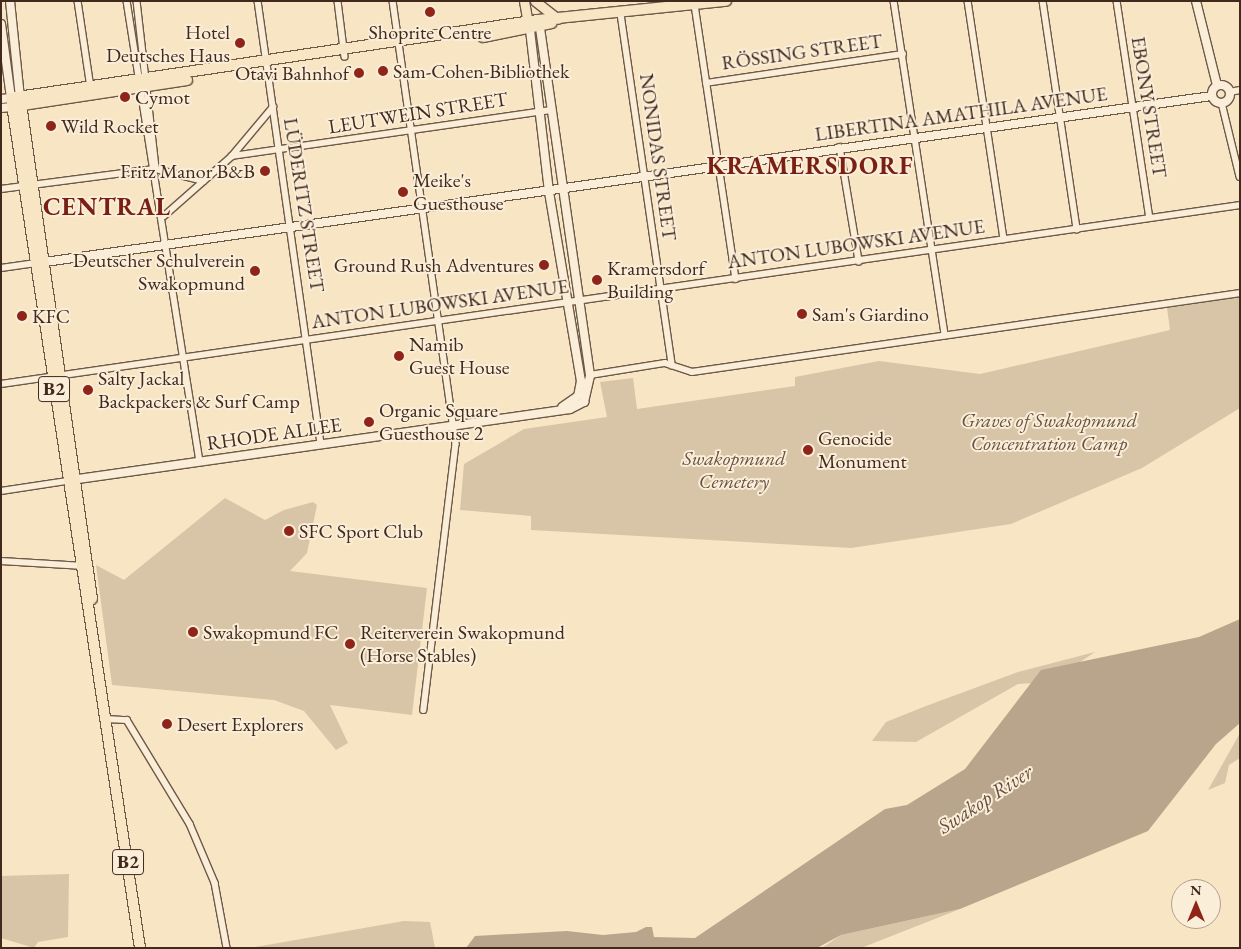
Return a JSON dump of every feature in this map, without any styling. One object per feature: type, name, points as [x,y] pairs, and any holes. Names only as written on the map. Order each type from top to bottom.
[{"type":"highway","points":[[11,102],[267,66],[558,21],[726,1]]},
{"type":"highway","name":"B2","points":[[11,102],[29,186],[41,263],[57,375],[67,481],[84,566],[140,946]]},
{"type":"highway","name":"B2","points":[[57,375],[78,480],[84,566]]},
{"type":"main road","points":[[524,1],[534,25]]},
{"type":"main road","points":[[534,1],[534,25]]},
{"type":"main road","points":[[534,1],[558,21]]},
{"type":"street","points":[[10,1],[11,102]]},
{"type":"street","points":[[78,1],[92,90]]},
{"type":"street","points":[[127,1],[145,83]]},
{"type":"street","points":[[138,1],[145,83],[156,169],[200,461]]},
{"type":"street","name":"LÜDERITZ STREET","points":[[258,1],[308,339],[321,444]]},
{"type":"street","points":[[338,1],[345,54]]},
{"type":"street","points":[[393,1],[398,46],[441,320],[455,425],[452,493],[424,710]]},
{"type":"street","points":[[894,1],[945,335]]},
{"type":"street","points":[[968,1],[1004,239]]},
{"type":"street","points":[[1042,1],[1077,229]]},
{"type":"street","name":"EBONY STREET","points":[[1117,1],[1150,218]]},
{"type":"street","points":[[1196,1],[1217,86],[1212,96],[1222,103],[1240,177]]},
{"type":"street","points":[[695,5],[736,279]]},
{"type":"street","name":"NONIDAS STREET","points":[[621,14],[672,364]]},
{"type":"street","points":[[1,24],[11,102]]},
{"type":"street","points":[[534,25],[550,110],[590,376],[672,364],[692,372],[1240,293]]},
{"type":"street","points":[[534,25],[538,112],[566,303],[581,388],[573,401],[551,411]]},
{"type":"street","name":"RÖSSING STREET","points":[[706,83],[903,54]]},
{"type":"street","points":[[1217,86],[1225,85],[1230,92]]},
{"type":"street","points":[[1222,103],[1230,92],[1240,90]]},
{"type":"street","name":"LIBERTINA AMATHILA AVENUE","points":[[1,268],[549,192],[1060,115],[1212,96]]},
{"type":"street","points":[[164,216],[232,156],[273,107]]},
{"type":"street","name":"LEUTWEIN STREET","points":[[232,156],[550,110]]},
{"type":"street","points":[[840,147],[859,261]]},
{"type":"street","points":[[1,189],[156,169],[204,181]]},
{"type":"street","name":"ANTON LUBOWSKI AVENUE","points":[[1,384],[184,356],[736,279],[1240,205]]},
{"type":"street","name":"RHODE ALLEE","points":[[1,491],[574,408],[584,402],[590,376]]},
{"type":"street","points":[[1,560],[84,566]]},
{"type":"street","points":[[106,719],[127,720],[190,824],[215,883],[228,948]]},
{"type":"green space","points":[[1240,297],[1240,408],[1142,468],[1011,524],[851,548],[531,530],[531,516],[460,510],[464,464],[524,429],[607,417],[600,382],[633,378],[637,409],[795,386],[795,377],[879,361],[980,374],[1170,330],[1167,308]]},
{"type":"green space","name":"Swakopmund FC","points":[[225,498],[265,520],[284,510],[313,502],[317,505],[307,553],[290,571],[427,588],[412,715],[330,705],[348,743],[336,750],[304,711],[274,700],[112,685],[96,565],[124,580]]},
{"type":"green space","points":[[1095,652],[1051,682],[1018,684],[916,742],[872,741],[886,722],[926,706],[1018,672]]},
{"type":"green space","points":[[1240,733],[1240,758],[1229,765],[1225,783],[1208,790]]},
{"type":"green space","points":[[69,874],[68,937],[38,942],[34,948],[1,938],[1,876]]},
{"type":"green space","points":[[960,909],[861,948],[822,948],[841,935]]},
{"type":"green space","points":[[404,921],[430,922],[435,948],[250,948]]},
{"type":"water","name":"Swakop River","points":[[1240,619],[1240,723],[1216,744],[1148,831],[960,909],[841,935],[817,948],[466,948],[475,936],[567,931],[603,935],[636,932],[646,927],[652,927],[654,937],[695,938],[885,809],[907,805],[965,769],[1041,670],[1199,637]]},
{"type":"place","name":"Shoprite Centre","points":[[430,12]]},
{"type":"place","name":"Hotel Deutsches Haus","points":[[240,43]]},
{"type":"place","name":"Sam-Cohen-Bibliothek","points":[[383,71]]},
{"type":"place","name":"Otavi Bahnhof","points":[[359,73]]},
{"type":"place","name":"Cymot","points":[[125,97]]},
{"type":"place","name":"Wild Rocket","points":[[51,126]]},
{"type":"place","name":"Fritz Manor B&B","points":[[265,171]]},
{"type":"place","name":"Meike's Guesthouse","points":[[403,192]]},
{"type":"place","name":"Ground Rush Adventures","points":[[544,265]]},
{"type":"place","name":"Deutscher Schulverein Swakopmund","points":[[255,271]]},
{"type":"place","name":"Kramersdorf Building","points":[[597,280]]},
{"type":"place","name":"Sam's Giardino","points":[[802,314]]},
{"type":"place","name":"KFC","points":[[22,316]]},
{"type":"place","name":"Namib Guest House","points":[[399,356]]},
{"type":"place","name":"Salty Jackal Backpackers & Surf Camp","points":[[88,390]]},
{"type":"place","name":"Organic Square Guesthouse 2","points":[[369,422]]},
{"type":"place","name":"Genocide Monument","points":[[808,450]]},
{"type":"place","name":"SFC Sport Club","points":[[289,531]]},
{"type":"place","name":"Swakopmund FC","points":[[193,632]]},
{"type":"place","name":"Reiterverein Swakopmund (Horse Stables)","points":[[350,644]]},
{"type":"place","name":"Desert Explorers","points":[[167,724]]},
{"type":"district","name":"KRAMERSDORF","points":[[810,165]]},
{"type":"district","name":"CENTRAL","points":[[107,206]]},
{"type":"park label","name":"Graves of Swakopmund Concentration Camp","points":[[1049,432]]},
{"type":"park label","name":"Swakopmund Cemetery","points":[[734,470]]}]
